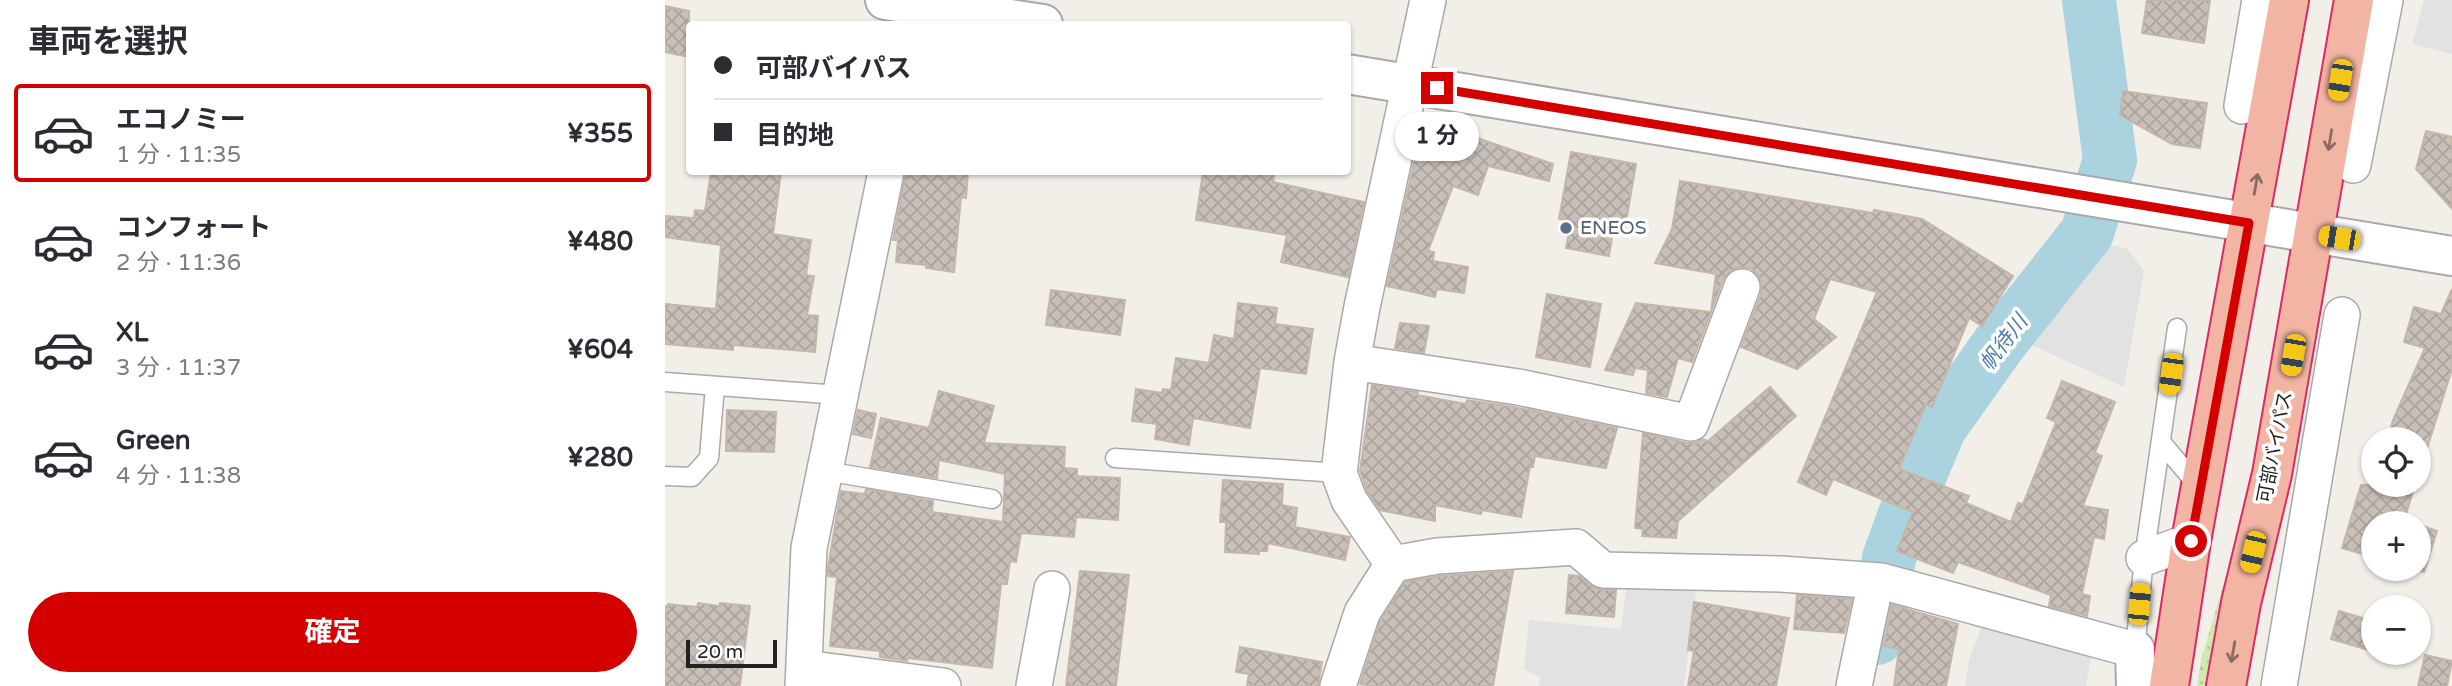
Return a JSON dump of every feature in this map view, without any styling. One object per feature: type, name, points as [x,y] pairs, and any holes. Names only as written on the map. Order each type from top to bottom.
[{"type":"highway","points":[[2169,686],[2200,488],[2289,0]]},
{"type":"highway","name":"可部バイパス","points":[[2227,686],[2241,603],[2271,474],[2354,0]]},
{"type":"street","points":[[1393,564],[1349,500],[1339,473],[1352,362],[1428,0]]},
{"type":"street","points":[[2242,106],[2260,0]]},
{"type":"street","points":[[2353,164],[2385,0]]},
{"type":"street","points":[[907,10],[1014,21]]},
{"type":"street","points":[[1351,75],[2452,257]]},
{"type":"street","points":[[884,175],[809,548],[804,677],[943,686]]},
{"type":"street","points":[[1352,362],[1518,387],[1691,423],[1742,287]]},
{"type":"street","points":[[2279,686],[2342,315]]},
{"type":"street","points":[[2271,474],[2306,524]]},
{"type":"street","points":[[2144,558],[2191,541]]},
{"type":"street","points":[[1338,686],[1362,613],[1393,564],[1437,556],[1576,547],[1603,570],[1781,575],[1876,581],[2135,668]]},
{"type":"street","points":[[2241,603],[2297,575]]},
{"type":"street","points":[[1854,686],[1876,581]]},
{"type":"street","points":[[1034,686],[1052,589]]},
{"type":"lane","points":[[2135,668],[2144,558],[2177,328]]},
{"type":"lane","points":[[665,382],[840,395]]},
{"type":"lane","points":[[665,476],[691,477],[709,458],[715,386]]},
{"type":"lane","points":[[2161,442],[2200,488]]},
{"type":"lane","points":[[1115,458],[1339,473]]},
{"type":"lane","points":[[825,471],[992,499]]},
{"type":"green space","points":[[2244,515],[2209,686],[2197,686],[2201,660]]},
{"type":"shaded area","points":[[2424,0],[2452,0],[2452,54],[2412,44]]},
{"type":"shaded area","points":[[2103,244],[2126,248],[2144,271],[2124,387],[2027,343]]},
{"type":"shaded area","points":[[1628,575],[1698,577],[1684,686],[1539,686],[1540,676],[1524,670],[1529,620],[1621,629]]},
{"type":"shaded area","points":[[1983,622],[2092,650],[2086,686],[1965,686],[1969,660]]},
{"type":"building","points":[[2147,0],[2210,0],[2204,43],[2142,33]]},
{"type":"building","points":[[665,6],[689,11],[689,21],[686,21],[686,56],[665,52]]},
{"type":"building","points":[[2123,91],[2207,103],[2200,148],[2172,144],[2120,115]]},
{"type":"building","points":[[1442,129],[1456,134],[1457,131],[1553,164],[1549,181],[1488,166],[1478,195],[1453,186],[1428,251],[1434,252],[1433,261],[1468,267],[1464,293],[1437,289],[1435,297],[1387,286],[1417,148],[1424,134],[1438,139]]},
{"type":"building","points":[[2426,131],[2452,137],[2452,209],[2416,169]]},
{"type":"building","points":[[1571,152],[1636,164],[1624,234],[1613,232],[1609,256],[1566,248],[1571,221],[1559,219]]},
{"type":"building","points":[[711,175],[781,175],[773,234],[811,240],[806,275],[814,276],[807,315],[818,316],[815,352],[733,345],[733,350],[665,344],[665,304],[716,309],[721,245],[665,237],[665,216],[694,218],[695,210],[705,211]]},
{"type":"building","points":[[905,175],[968,175],[966,198],[961,197],[954,272],[926,268],[926,265],[896,262],[898,240],[893,240]]},
{"type":"building","points":[[1203,175],[1274,175],[1273,182],[1364,202],[1348,277],[1281,262],[1287,235],[1196,220]]},
{"type":"building","points":[[1680,181],[1922,219],[2013,276],[1982,326],[1969,318],[1932,407],[1926,404],[1899,469],[1969,496],[1966,503],[2011,522],[2018,503],[2023,504],[2056,422],[2047,418],[2062,381],[2115,402],[2095,453],[2102,456],[2083,506],[2108,510],[2104,539],[2094,537],[2082,594],[2090,596],[2087,616],[2049,606],[2051,595],[1958,562],[1953,573],[1897,551],[1913,512],[1833,479],[1826,495],[1798,482],[1877,292],[1830,279],[1814,319],[1836,337],[1797,369],[1741,347],[1761,294],[1762,284],[1758,275],[1750,268],[1738,267],[1730,271],[1723,280],[1711,312],[1716,274],[1655,263],[1672,229]]},
{"type":"building","points":[[2452,289],[2452,369],[2431,436],[2431,427],[2391,427],[2425,348],[2404,342],[2414,307],[2441,314]]},
{"type":"building","points":[[1051,290],[1125,300],[1120,335],[1046,325]]},
{"type":"building","points":[[1547,294],[1601,304],[1590,367],[1536,357]]},
{"type":"building","points":[[1238,303],[1277,308],[1275,324],[1313,329],[1306,374],[1260,368],[1250,428],[1193,418],[1189,445],[1155,439],[1157,424],[1132,421],[1136,389],[1162,393],[1163,389],[1171,390],[1176,358],[1209,363],[1214,335],[1234,339]]},
{"type":"building","points":[[1636,303],[1711,312],[1692,362],[1678,358],[1667,397],[1646,393],[1648,370],[1635,368],[1633,375],[1605,370]]},
{"type":"building","points":[[1400,323],[1429,326],[1424,353],[1395,348]]},
{"type":"building","points":[[1372,385],[1418,392],[1417,395],[1466,404],[1467,400],[1514,407],[1617,428],[1606,468],[1535,456],[1533,467],[1530,466],[1521,517],[1482,510],[1481,514],[1435,505],[1435,521],[1380,510],[1367,491],[1360,471]]},
{"type":"building","points":[[1770,387],[1796,416],[1678,521],[1676,538],[1642,536],[1643,529],[1635,528],[1643,433],[1687,443],[1696,443],[1702,439],[1708,441]]},
{"type":"building","points":[[939,391],[994,406],[984,443],[1065,447],[1064,468],[1077,469],[1077,476],[1120,478],[1118,520],[1076,517],[1074,537],[1021,533],[1016,562],[1010,561],[1007,584],[1001,584],[992,668],[908,658],[907,661],[880,657],[880,651],[830,646],[837,577],[828,576],[828,567],[841,491],[865,494],[866,489],[933,501],[932,512],[1003,522],[1005,474],[939,460],[937,478],[870,467],[881,418],[929,428]]},
{"type":"building","points":[[727,410],[776,412],[774,452],[726,451]]},
{"type":"building","points":[[858,410],[876,414],[871,438],[853,434]]},
{"type":"building","points":[[1223,480],[1283,484],[1282,505],[1297,508],[1295,527],[1350,537],[1345,560],[1268,543],[1267,551],[1259,551],[1259,554],[1225,552],[1226,522],[1220,522]]},
{"type":"building","points":[[2361,485],[2361,497],[2411,497],[2407,511],[2361,511],[2361,554],[2342,548]]},
{"type":"building","points":[[2431,529],[2437,531],[2431,550]]},
{"type":"building","points":[[1080,571],[1129,575],[1116,686],[1066,686]]},
{"type":"building","points":[[1513,571],[1493,686],[1360,684],[1380,622],[1405,582],[1439,576]]},
{"type":"building","points":[[1569,575],[1579,576],[1602,590],[1616,590],[1614,617],[1566,613]]},
{"type":"building","points":[[1797,595],[1852,599],[1844,633],[1794,629]]},
{"type":"building","points":[[1694,602],[1789,618],[1776,686],[1688,686],[1694,651],[1688,650]]},
{"type":"building","points":[[698,603],[750,606],[740,686],[665,686],[665,606],[697,607]]},
{"type":"building","points":[[1892,605],[1958,624],[1946,686],[1894,686],[1899,649],[1884,646]]},
{"type":"building","points":[[2339,611],[2361,617],[2361,648],[2331,639]]},
{"type":"building","points":[[1240,647],[1322,662],[1318,686],[1247,686],[1249,674],[1236,672]]},
{"type":"building","points":[[2431,656],[2452,661],[2447,686],[2418,686],[2423,665],[2431,665]]},
{"type":"waterway","name":"帆待川","points":[[1877,638],[1889,558],[1940,427],[1999,344],[2087,233],[2110,160],[2089,0]]},
{"type":"place","name":"ENEOS","points":[[1566,228]]},
{"type":"route","points":[[1437,88],[2249,223],[2191,541]]}]
